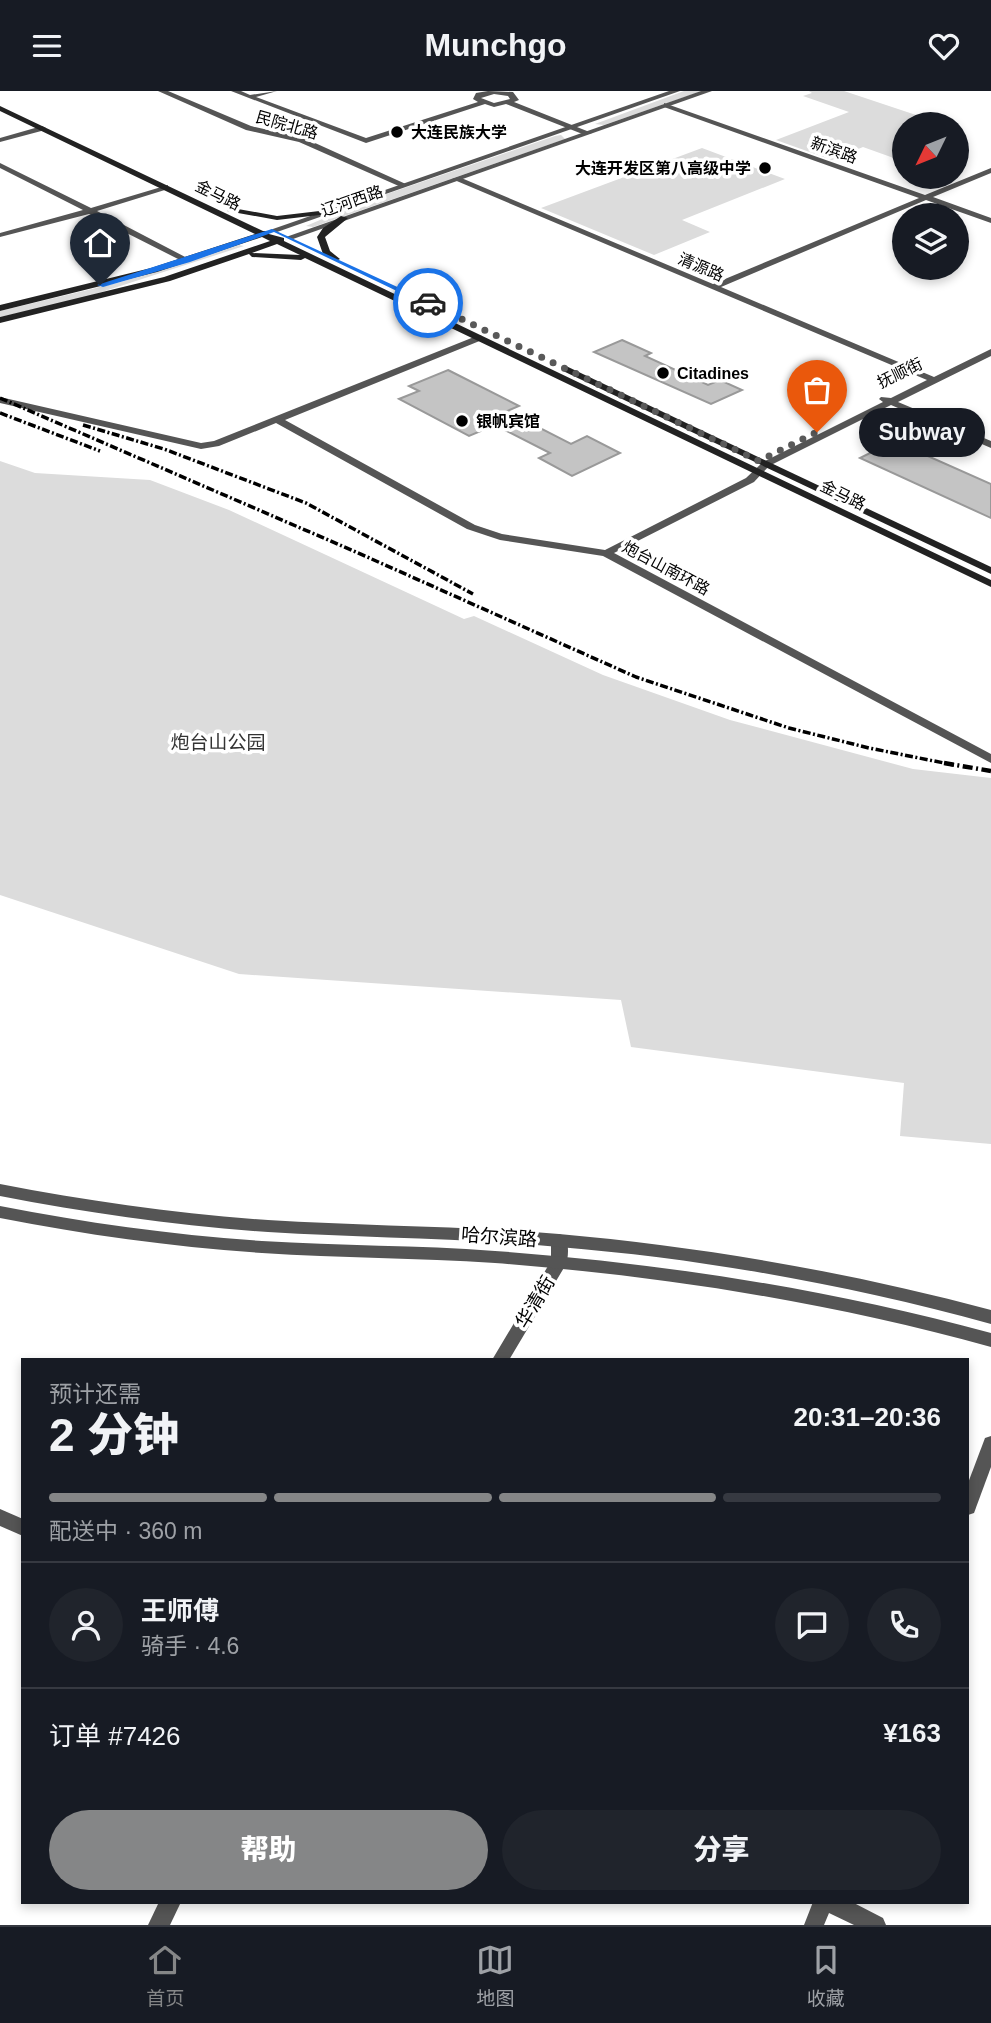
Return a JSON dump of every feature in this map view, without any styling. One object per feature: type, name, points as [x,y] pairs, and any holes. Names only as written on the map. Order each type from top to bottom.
[{"type":"main road","name":"金马路","points":[[0,99],[761,466],[991,584]]},
{"type":"main road","name":"金马路","points":[[0,108],[479,338],[991,571]]},
{"type":"main road","points":[[230,209],[278,218],[328,212]]},
{"type":"main road","points":[[207,253],[220,247],[231,234],[232,227],[219,213]]},
{"type":"main road","points":[[336,260],[326,252],[321,244],[321,237],[326,230],[344,218]]},
{"type":"main road","name":"辽河西路","points":[[0,308],[89,288],[187,260],[274,230]]},
{"type":"main road","name":"辽河西路","points":[[0,320],[101,297],[223,261],[289,237]]},
{"type":"main road","points":[[239,242],[254,250]]},
{"type":"main road","points":[[223,261],[272,254],[324,264]]},
{"type":"street","name":"民院北路","points":[[162,91],[249,128],[301,140],[404,185]]},
{"type":"street","points":[[235,91],[366,141],[482,103],[509,103],[587,133]]},
{"type":"street","points":[[249,97],[273,91]]},
{"type":"street","name":"辽河西路","points":[[274,230],[676,91]]},
{"type":"street","name":"辽河西路","points":[[289,237],[708,91]]},
{"type":"street","points":[[482,103],[477,99],[480,92],[514,92],[515,98],[509,103]]},
{"type":"street","name":"新滨路","points":[[667,105],[991,221]]},
{"type":"street","points":[[588,122],[604,127]]},
{"type":"street","points":[[0,140],[42,128]]},
{"type":"street","points":[[556,133],[572,139]]},
{"type":"street","points":[[0,165],[187,260]]},
{"type":"street","points":[[714,288],[991,170]]},
{"type":"street","name":"清源路","points":[[456,179],[931,379]]},
{"type":"street","points":[[0,235],[165,187]]},
{"type":"street","points":[[0,400],[201,446],[216,444],[278,420],[479,338]]},
{"type":"street","name":"抚顺街","points":[[931,379],[991,345]]},
{"type":"street","name":"抚顺街","points":[[606,554],[750,480],[761,466],[887,400],[991,352]]},
{"type":"street","points":[[887,400],[991,445]]},
{"type":"street","name":"炮台山南环路","points":[[278,420],[471,527],[500,537],[606,554],[991,759]]},
{"type":"street","name":"哈尔滨路","points":[[0,1190],[105,1208],[267,1226],[559,1240],[766,1267],[877,1289],[991,1317]]},
{"type":"street","name":"哈尔滨路","points":[[0,1212],[96,1229],[250,1246],[559,1262],[677,1276],[872,1310],[991,1341]]},
{"type":"street","name":"华清街","points":[[501,1358],[559,1262],[559,1240]]},
{"type":"street","points":[[969,1504],[991,1443]]},
{"type":"street","points":[[0,1517],[21,1527]]},
{"type":"street","points":[[158,1925],[170,1904]]},
{"type":"street","points":[[814,1925],[821,1904]]},
{"type":"street","points":[[833,1904],[876,1925]]},
{"type":"green space","points":[[684,91],[702,91],[604,125],[595,124]]},
{"type":"green space","points":[[809,91],[844,91],[907,112],[892,112],[892,157],[863,147],[832,160],[776,140],[849,112],[803,96],[812,93]]},
{"type":"green space","points":[[561,135],[565,139],[313,227],[306,226],[355,205]]},
{"type":"green space","points":[[702,148],[785,179],[682,220],[710,232],[654,255],[541,208]]},
{"type":"green space","points":[[239,245],[244,246],[77,300],[0,317],[0,311],[121,282]]},
{"type":"green space","name":"炮台山公园","points":[[0,461],[35,473],[150,480],[229,510],[464,619],[474,616],[603,675],[730,720],[913,769],[991,778],[991,1144],[900,1136],[904,1083],[631,1047],[621,1000],[239,974],[0,895]]},
{"type":"building","name":"Citadines","points":[[622,340],[651,353],[645,356],[708,385],[720,380],[742,390],[711,404],[594,352]]},
{"type":"building","name":"银帆宾馆","points":[[448,370],[519,406],[507,411],[571,444],[587,436],[620,453],[572,476],[539,458],[550,453],[495,425],[469,436],[399,399],[419,391],[409,386]]},
{"type":"building","points":[[894,441],[991,484],[991,518],[860,458]]},
{"type":"railway","points":[[0,398],[636,677],[789,728],[944,763]]},
{"type":"railway","points":[[0,413],[100,451]]},
{"type":"railway","points":[[83,425],[164,449],[306,503],[473,594]]},
{"type":"railway","points":[[944,763],[991,771]]},
{"type":"railway","points":[[944,763],[954,765]]},
{"type":"way so far","points":[[428,303],[759,461],[817,432]]},
{"type":"place","name":"大连民族大学","points":[[397,132]]},
{"type":"place","name":"大连开发区第八高级中学","points":[[765,168]]},
{"type":"place","name":"Citadines","points":[[663,373]]},
{"type":"place","name":"银帆宾馆","points":[[462,421]]},
{"type":"place","name":"Subway","points":[[817,432]]},
{"type":"route","points":[[100,285],[187,260],[274,230],[428,303]]}]
